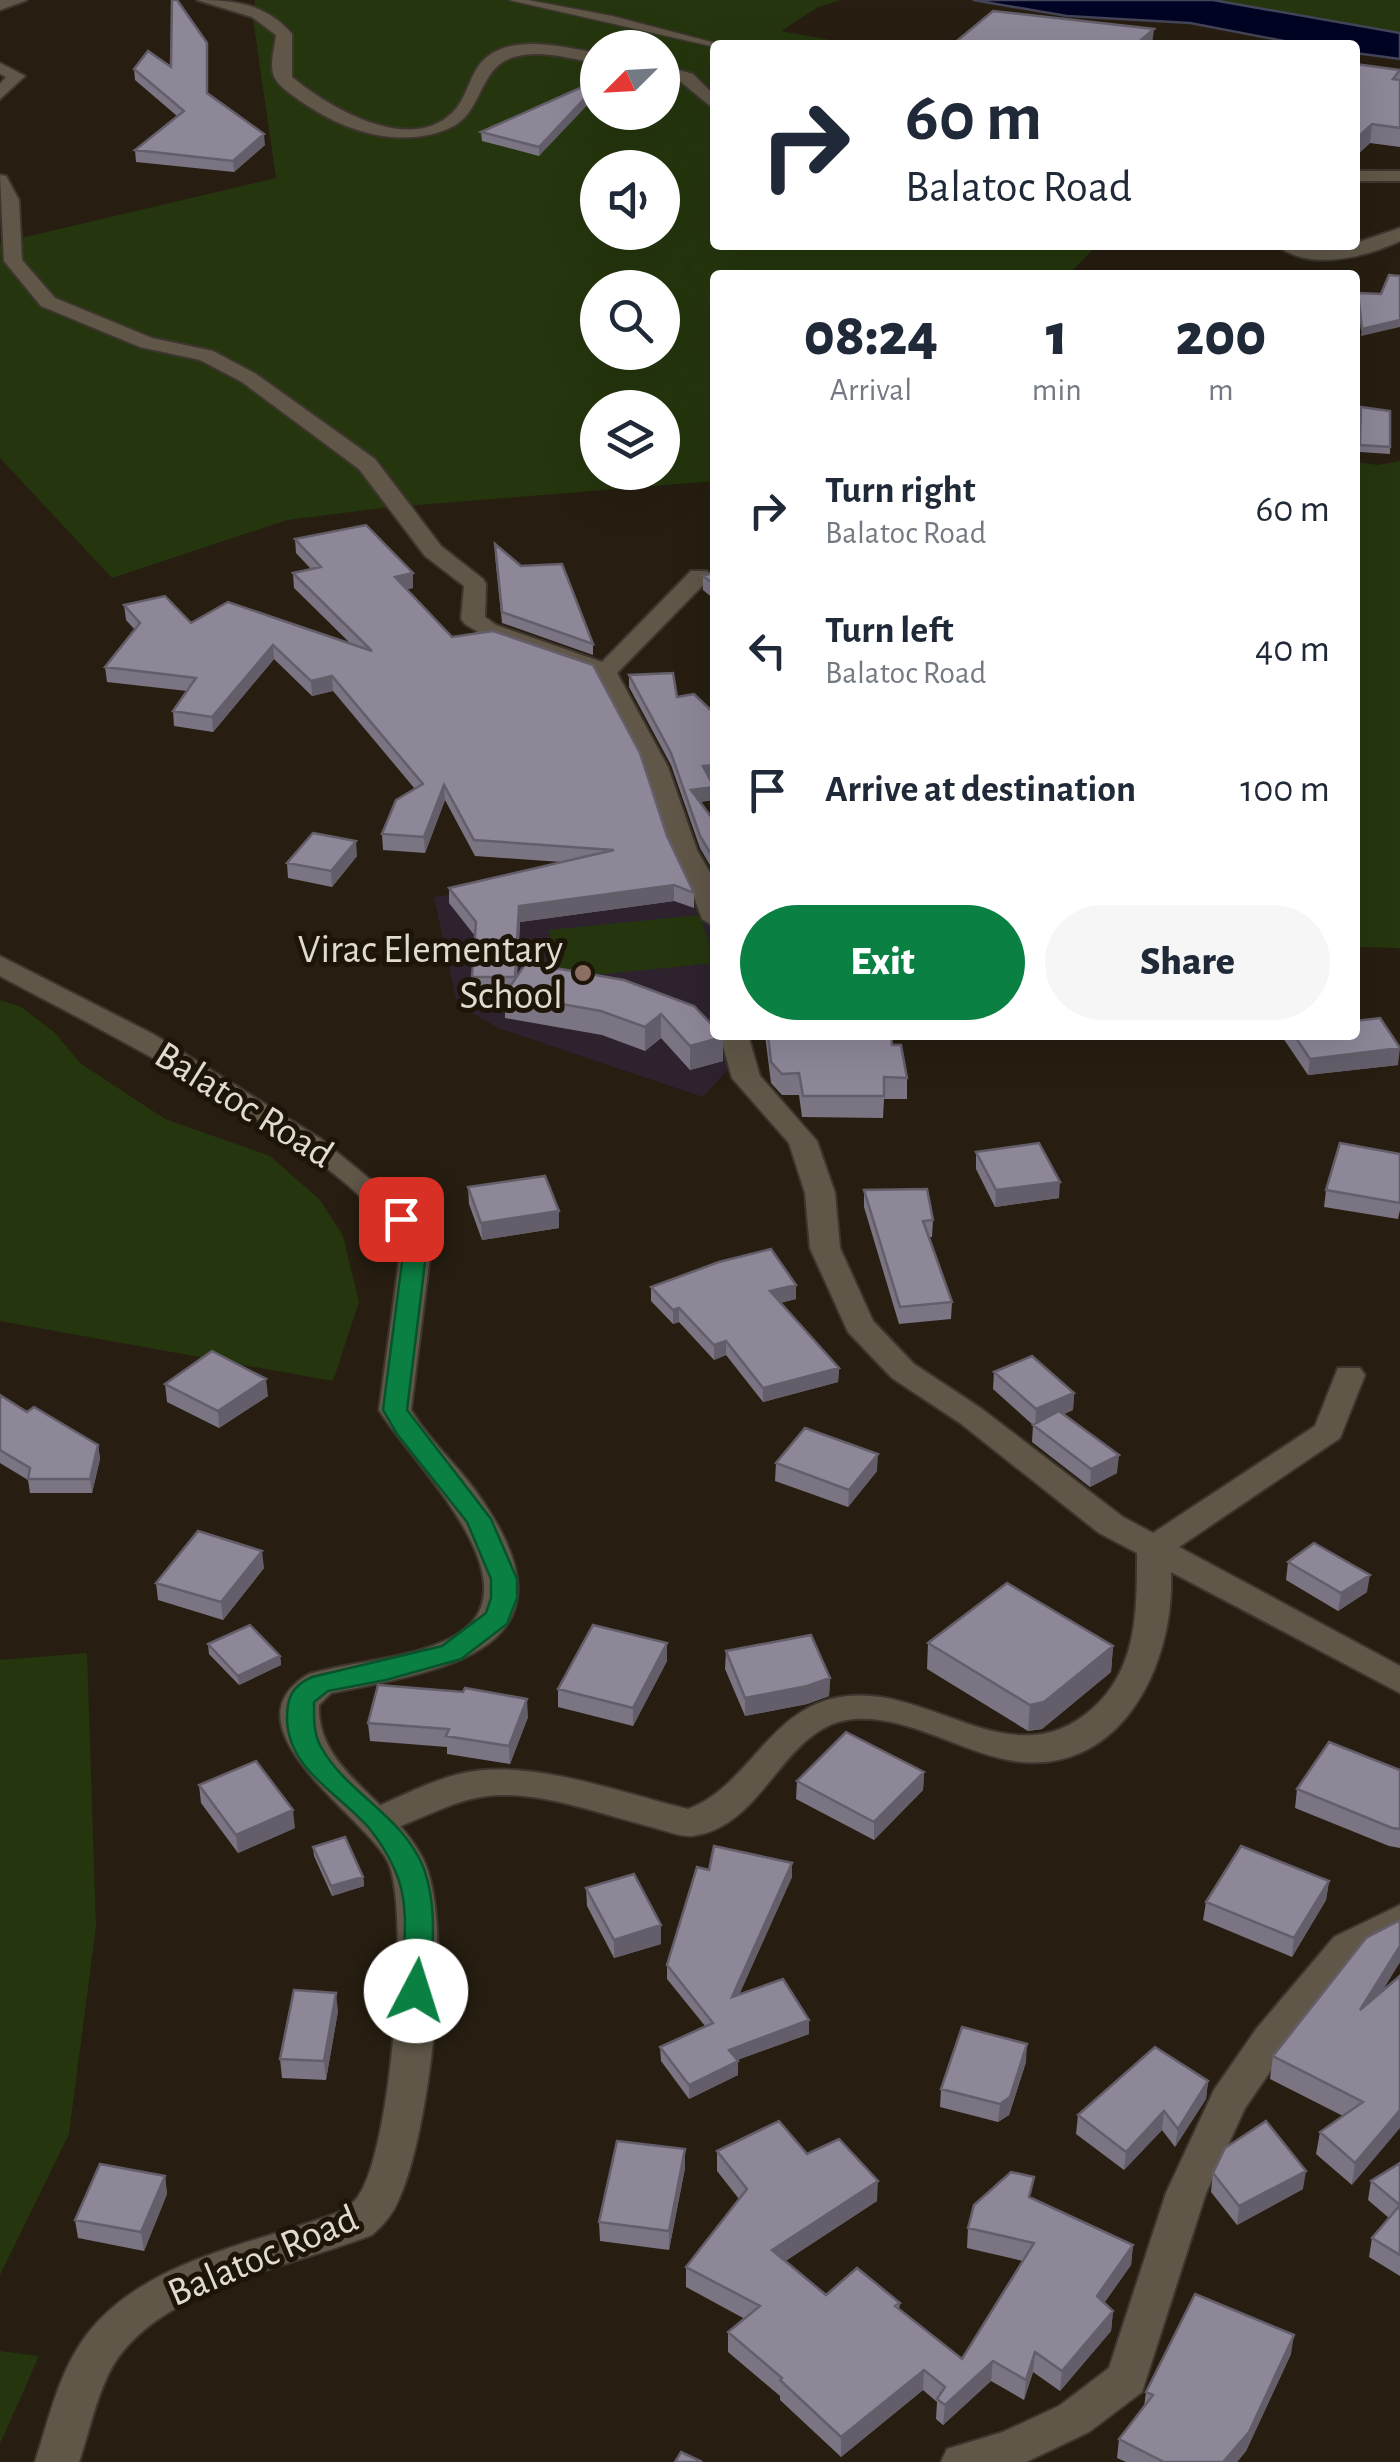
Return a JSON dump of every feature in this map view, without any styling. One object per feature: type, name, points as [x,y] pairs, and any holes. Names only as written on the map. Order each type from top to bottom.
[{"type":"street","points":[[0,5],[19,0]]},
{"type":"street","points":[[205,0],[243,7],[276,25],[284,34],[281,72],[286,80],[330,114],[378,130],[426,132],[447,124],[460,115],[492,60],[505,54],[543,50],[580,55]]},
{"type":"street","points":[[0,68],[17,76],[0,94]]},
{"type":"street","points":[[680,76],[710,101]]},
{"type":"street","points":[[1360,176],[1400,176]]},
{"type":"street","points":[[0,180],[10,200],[8,241],[13,261],[48,302],[147,343],[206,355],[249,378],[367,464],[433,551],[474,584],[473,620],[508,640],[604,672],[656,767],[684,850],[710,905]]},
{"type":"street","points":[[1306,250],[1331,256],[1372,248],[1400,234]]},
{"type":"street","points":[[604,672],[699,576]]},
{"type":"street","name":"Balatoc Road","points":[[0,964],[122,1029],[314,1146],[401,1219],[416,1246],[395,1410],[478,1519],[504,1579],[498,1618],[452,1652],[386,1671],[322,1683],[306,1691],[300,1702],[301,1728],[308,1750],[331,1779],[378,1821],[409,1868],[420,1912],[420,1954],[397,2140],[381,2196],[372,2211],[357,2223],[208,2276],[170,2293],[117,2328],[100,2349],[56,2462]]},
{"type":"street","points":[[735,1040],[746,1078],[803,1141],[820,1192],[825,1248],[859,1325],[904,1372],[971,1416],[1111,1525],[1400,1681]]},
{"type":"street","points":[[1154,1548],[1329,1431],[1349,1374]]},
{"type":"street","points":[[378,1821],[463,1786],[499,1782],[532,1784],[690,1823],[710,1819],[726,1808],[787,1735],[812,1717],[864,1705],[890,1706],[984,1743],[1038,1752],[1074,1743],[1103,1721],[1132,1684],[1153,1630],[1154,1548]]},
{"type":"street","points":[[963,2462],[1012,2448],[1074,2419],[1127,2379],[1186,2192],[1228,2101],[1272,2039],[1347,1947],[1400,1919]]},
{"type":"lane","points":[[514,0],[612,18],[710,43]]},
{"type":"shaded area","name":"Virac Elementary School","points":[[678,859],[698,894],[710,928],[710,1040],[723,1040],[731,1066],[703,1097],[498,1028],[457,1004],[434,897]]},
{"type":"green space","points":[[255,0],[840,0],[818,7],[781,31],[830,40],[710,40],[710,250],[1092,250],[1073,270],[710,270],[710,481],[680,484],[680,390],[580,390],[580,490],[604,490],[287,520],[112,578],[0,458],[0,243],[276,178],[253,19]]},
{"type":"green space","points":[[1213,0],[1400,0],[1400,33]]},
{"type":"green space","points":[[1400,461],[1400,948],[1360,947],[1360,463],[1378,465]]},
{"type":"green space","points":[[700,915],[710,947],[710,963],[563,978],[548,930]]},
{"type":"green space","points":[[0,1000],[21,1007],[55,1033],[80,1063],[165,1119],[270,1156],[320,1200],[343,1236],[359,1302],[333,1381],[0,1321]]},
{"type":"green space","points":[[87,1653],[96,1926],[69,2134],[0,2275],[0,1660]]},
{"type":"green space","points":[[0,2351],[39,2356],[0,2444]]},
{"type":"water","points":[[973,0],[1213,0],[1400,33],[1400,59],[1360,54],[1360,40],[1279,40],[1190,23],[1067,16]]},
{"type":"building","points":[[172,0],[177,0],[207,43],[207,93],[264,134],[233,161],[135,150],[184,111],[134,69],[148,51],[171,67]]},
{"type":"building","points":[[993,11],[1154,29],[1141,40],[958,40]]},
{"type":"building","points":[[1360,65],[1400,70],[1393,79],[1400,80],[1400,128],[1372,124],[1360,135]]},
{"type":"building","points":[[580,88],[580,103],[539,147],[481,132]]},
{"type":"building","points":[[1389,275],[1400,276],[1400,320],[1362,329],[1360,293],[1381,294]]},
{"type":"building","points":[[1361,407],[1390,411],[1390,447],[1360,445]]},
{"type":"building","points":[[366,525],[413,573],[395,577],[452,637],[493,631],[593,665],[640,753],[667,836],[694,893],[674,885],[519,906],[515,977],[472,977],[476,922],[449,888],[614,850],[474,840],[444,785],[424,837],[382,834],[396,800],[423,784],[332,676],[311,681],[273,645],[212,717],[173,711],[196,678],[105,667],[140,623],[124,605],[165,596],[191,623],[228,602],[372,651],[293,573],[321,567],[295,539]]},
{"type":"building","points":[[495,544],[521,566],[562,564],[593,644],[502,612]]},
{"type":"building","points":[[673,673],[677,697],[694,694],[710,709],[710,765],[703,766],[710,788],[691,790],[710,815],[710,853],[700,836],[671,753],[629,675]]},
{"type":"building","points":[[313,833],[356,841],[331,871],[287,863]]},
{"type":"building","points":[[526,963],[624,980],[694,1006],[710,1023],[712,1040],[690,1046],[661,1014],[645,1027],[601,1011],[505,994]]},
{"type":"building","points":[[1380,1018],[1400,1048],[1310,1059],[1297,1040],[1360,1040],[1360,1020]]},
{"type":"building","points":[[769,1040],[892,1040],[892,1045],[901,1045],[907,1078],[884,1077],[884,1096],[803,1096],[799,1073],[782,1074],[771,1062]]},
{"type":"building","points":[[1039,1143],[1060,1182],[996,1190],[976,1152]]},
{"type":"building","points":[[1340,1143],[1400,1154],[1400,1203],[1326,1190]]},
{"type":"building","points":[[545,1176],[559,1211],[481,1223],[468,1187]]},
{"type":"building","points":[[927,1189],[933,1220],[923,1221],[952,1302],[900,1307],[864,1190]]},
{"type":"building","points":[[771,1249],[796,1285],[770,1291],[839,1368],[763,1388],[726,1341],[714,1345],[679,1308],[673,1310],[651,1287],[719,1262]]},
{"type":"building","points":[[212,1351],[266,1379],[218,1411],[165,1384]]},
{"type":"building","points":[[1032,1356],[1074,1393],[1036,1409],[994,1372]]},
{"type":"building","points":[[0,1395],[27,1412],[34,1407],[98,1445],[90,1479],[28,1479],[30,1468],[0,1450]]},
{"type":"building","points":[[1059,1411],[1119,1455],[1091,1469],[1033,1425]]},
{"type":"building","points":[[805,1428],[878,1454],[849,1490],[776,1463]]},
{"type":"building","points":[[198,1531],[262,1551],[221,1602],[156,1583]]},
{"type":"building","points":[[1314,1543],[1370,1575],[1341,1593],[1288,1562]]},
{"type":"building","points":[[1007,1583],[1113,1646],[1044,1702],[1030,1705],[928,1643]]},
{"type":"building","points":[[250,1625],[280,1656],[238,1676],[208,1644]]},
{"type":"building","points":[[593,1625],[667,1643],[633,1708],[558,1689]]},
{"type":"building","points":[[811,1635],[830,1678],[745,1698],[726,1651]]},
{"type":"building","points":[[378,1685],[463,1692],[465,1688],[527,1699],[509,1746],[446,1736],[449,1729],[368,1723]]},
{"type":"building","points":[[846,1732],[924,1772],[874,1822],[797,1781]]},
{"type":"building","points":[[1329,1742],[1400,1770],[1400,1829],[1297,1789]]},
{"type":"building","points":[[256,1761],[293,1810],[236,1835],[199,1785]]},
{"type":"building","points":[[345,1837],[363,1877],[331,1886],[313,1847]]},
{"type":"building","points":[[714,1846],[792,1863],[732,1997],[783,1979],[809,2020],[729,2050],[738,2061],[689,2085],[660,2047],[713,2023],[667,1965],[697,1867],[709,1870]]},
{"type":"building","points":[[1241,1846],[1329,1881],[1294,1938],[1206,1902]]},
{"type":"building","points":[[634,1874],[661,1925],[614,1940],[586,1888]]},
{"type":"building","points":[[1400,1920],[1400,1946],[1360,2010],[1400,1976],[1400,2110],[1355,2163],[1320,2132],[1363,2102],[1273,2056],[1366,1938]]},
{"type":"building","points":[[294,1990],[336,1993],[324,2061],[280,2059]]},
{"type":"building","points":[[962,2027],[1027,2044],[1010,2097],[1000,2104],[941,2089]]},
{"type":"building","points":[[1155,2047],[1208,2081],[1178,2129],[1164,2111],[1126,2152],[1078,2115]]},
{"type":"building","points":[[779,2121],[807,2154],[839,2139],[878,2181],[772,2250],[826,2295],[857,2268],[900,2303],[895,2306],[962,2359],[1034,2243],[968,2228],[974,2205],[1011,2172],[1034,2177],[1029,2197],[1133,2245],[1097,2296],[1113,2311],[1062,2371],[1035,2352],[1026,2380],[993,2361],[945,2405],[937,2399],[945,2387],[924,2370],[841,2437],[782,2378],[728,2332],[760,2306],[686,2267],[747,2189],[717,2151]]},
{"type":"building","points":[[1266,2121],[1306,2171],[1239,2206],[1213,2173],[1225,2148]]},
{"type":"building","points":[[617,2141],[685,2149],[669,2231],[599,2222]]},
{"type":"building","points":[[1400,2163],[1400,2205],[1371,2181]]},
{"type":"building","points":[[100,2164],[165,2176],[141,2232],[75,2220]]},
{"type":"building","points":[[1400,2205],[1400,2255],[1372,2238]]},
{"type":"building","points":[[1195,2294],[1294,2335],[1249,2432],[1223,2462],[1164,2462],[1119,2439],[1153,2395],[1146,2392]]},
{"type":"building","points":[[681,2452],[702,2462],[675,2462]]},
{"type":"place","name":"Virac Elementary School","points":[[583,973]]},
{"type":"route","points":[[401,1219],[416,1246],[395,1410],[478,1519],[504,1579],[504,1598],[498,1618],[464,1646],[434,1660],[322,1683],[306,1691],[300,1702],[301,1728],[308,1750],[331,1779],[378,1821],[409,1868],[420,1912],[416,1991]]}]
